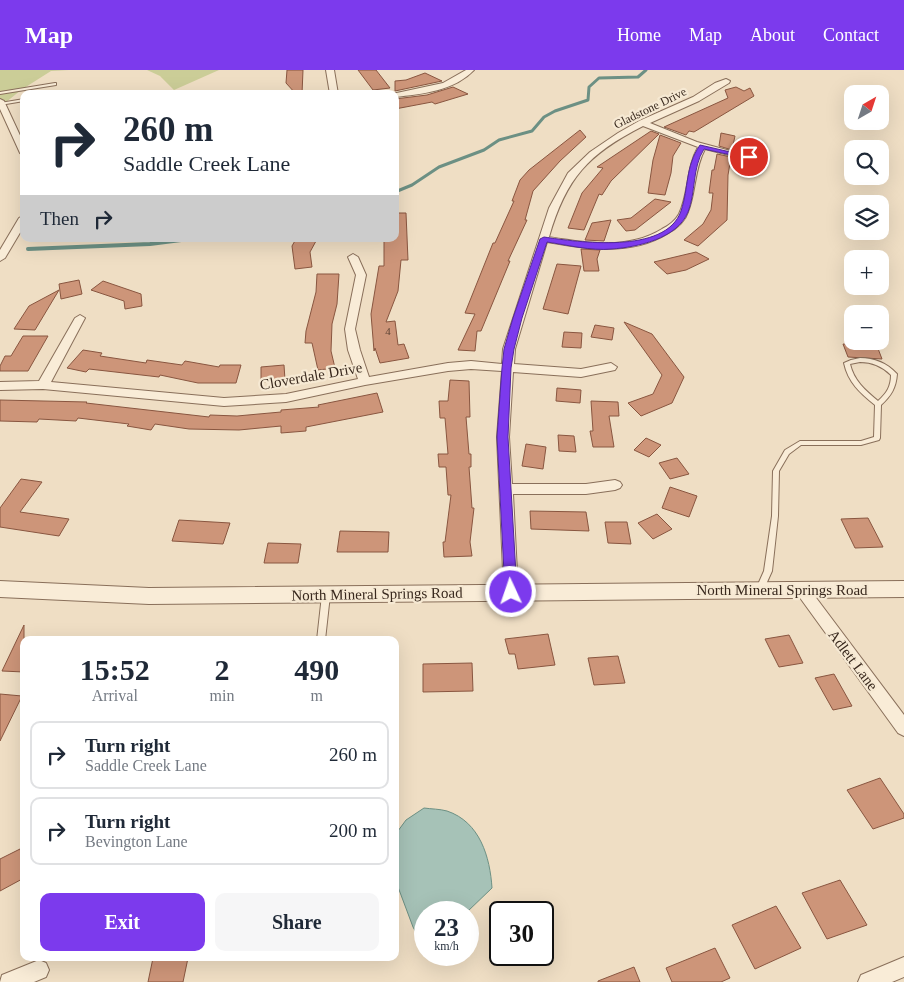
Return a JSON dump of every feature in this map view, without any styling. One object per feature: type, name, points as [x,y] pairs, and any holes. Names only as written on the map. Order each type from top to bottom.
[{"type":"street","points":[[330,70],[333,90]]},
{"type":"street","points":[[399,94],[418,92],[442,85],[466,74],[470,70]]},
{"type":"street","name":"Gladstone Drive","points":[[511,592],[503,437],[507,368],[509,349],[544,239],[546,225],[559,196],[579,166],[594,153],[622,133],[696,99],[706,93],[712,86],[726,81]]},
{"type":"street","points":[[1,102],[20,144]]},
{"type":"street","points":[[642,123],[702,147],[749,157]]},
{"type":"street","points":[[544,239],[584,246],[611,246],[649,239],[664,233],[684,213],[695,158],[702,147]]},
{"type":"street","points":[[0,258],[20,225]]},
{"type":"street","points":[[353,257],[360,274],[350,329],[354,350],[365,381]]},
{"type":"street","points":[[43,385],[80,318]]},
{"type":"street","name":"Cloverdale Drive","points":[[0,386],[43,385],[224,402],[286,398],[365,381],[448,367],[471,366],[581,373],[611,367]]},
{"type":"street","points":[[505,489],[586,489],[615,485]]},
{"type":"street","name":"North Mineral Springs Road","points":[[0,589],[149,596],[904,589]]},
{"type":"street","name":"Adlett Lane","points":[[803,591],[904,728]]},
{"type":"street","points":[[868,982],[904,967]]},
{"type":"street","points":[[9,982],[39,970]]},
{"type":"lane","points":[[0,93],[55,84]]},
{"type":"lane","points":[[1,102],[20,100]]},
{"type":"lane","points":[[760,590],[768,571],[775,516],[776,471],[787,452],[800,443],[861,443],[877,438],[878,404],[890,394],[894,384],[894,374],[878,362],[856,360],[847,363],[849,375],[862,391],[878,404]]},
{"type":"lane","points":[[321,636],[326,595]]},
{"type":"green space","points":[[0,70],[69,70],[51,71],[20,90],[0,107]]},
{"type":"green space","points":[[147,70],[219,70],[174,90],[160,76]]},
{"type":"shaded area","points":[[424,808],[444,810],[458,816],[468,823],[481,842],[489,864],[492,888],[478,901],[414,901],[414,929],[399,890],[399,830],[406,820]]},
{"type":"building","points":[[287,70],[303,70],[302,90],[292,90],[286,83]]},
{"type":"building","points":[[358,70],[376,70],[390,88],[373,90]]},
{"type":"building","points":[[425,73],[442,81],[395,90],[395,81],[406,80]]},
{"type":"building","points":[[453,87],[468,94],[435,104],[432,102],[399,108],[399,98],[427,95]]},
{"type":"building","points":[[736,87],[744,91],[750,88],[754,96],[694,132],[689,131],[686,135],[664,127],[728,98],[725,90]]},
{"type":"building","points":[[580,130],[586,137],[560,161],[533,191],[525,220],[527,220],[508,261],[510,261],[481,331],[477,331],[475,351],[458,350],[475,314],[465,313],[493,243],[495,243],[514,201],[512,201],[520,180],[529,170]]},
{"type":"building","points":[[651,131],[659,134],[611,181],[602,195],[599,194],[584,230],[568,228],[582,193],[603,168],[597,167]]},
{"type":"building","points":[[721,133],[735,136],[732,150],[719,146]]},
{"type":"building","points":[[660,135],[681,143],[673,156],[665,195],[648,193],[653,160]]},
{"type":"building","points":[[717,154],[731,157],[728,175],[727,220],[698,246],[684,240],[703,224],[711,210],[713,193],[709,193],[712,170],[714,170]]},
{"type":"building","points":[[655,199],[671,202],[635,230],[626,231],[617,220],[631,218]]},
{"type":"building","points":[[399,213],[406,213],[408,260],[401,260],[398,291],[386,322],[395,321],[398,345],[404,344],[409,358],[380,363],[375,348],[374,351],[371,314],[379,266],[384,266],[384,242],[399,242]]},
{"type":"building","points":[[611,220],[604,241],[585,240],[592,223]]},
{"type":"building","points":[[294,242],[315,242],[310,252],[312,267],[295,269],[292,246]]},
{"type":"building","points":[[581,249],[600,250],[597,259],[599,271],[584,271]]},
{"type":"building","points":[[696,252],[709,259],[686,270],[667,274],[654,262]]},
{"type":"building","points":[[557,264],[581,266],[568,314],[543,309]]},
{"type":"building","points":[[317,274],[339,274],[337,304],[332,324],[331,351],[335,368],[318,370],[312,343],[305,343],[306,331],[316,292]]},
{"type":"building","points":[[79,280],[82,294],[61,299],[59,284]]},
{"type":"building","points":[[103,281],[141,294],[142,306],[125,309],[124,301],[91,290]]},
{"type":"building","points":[[59,290],[35,330],[14,329],[29,306]]},
{"type":"building","points":[[624,322],[652,334],[684,377],[672,403],[641,416],[628,403],[653,394],[662,375]]},
{"type":"building","points":[[595,325],[614,328],[612,340],[591,337]]},
{"type":"building","points":[[564,332],[582,333],[581,348],[562,347]]},
{"type":"building","points":[[23,336],[48,336],[28,371],[0,371],[0,366],[5,356],[11,356]]},
{"type":"building","points":[[83,350],[102,353],[100,356],[146,363],[147,360],[182,365],[185,361],[219,367],[220,365],[241,365],[236,383],[198,383],[160,375],[159,377],[89,369],[86,372],[67,368]]},
{"type":"building","points":[[845,350],[879,350],[882,359],[848,357]]},
{"type":"building","points":[[284,365],[285,380],[261,382],[261,367]]},
{"type":"building","points":[[450,380],[469,381],[470,417],[466,417],[469,454],[471,454],[471,467],[469,467],[472,508],[474,508],[470,542],[472,556],[444,557],[443,542],[445,542],[451,495],[448,495],[446,467],[439,467],[438,454],[448,454],[445,418],[440,418],[439,401],[448,401]]},
{"type":"building","points":[[557,388],[581,390],[580,403],[556,401]]},
{"type":"building","points":[[377,393],[383,412],[306,427],[306,431],[281,433],[281,426],[239,430],[189,429],[155,424],[151,430],[127,426],[129,424],[78,418],[76,421],[39,419],[37,422],[0,421],[0,400],[87,402],[209,417],[210,415],[237,416],[319,407],[318,405]]},
{"type":"building","points":[[591,401],[618,402],[619,416],[609,416],[614,447],[593,447],[590,431],[593,431]]},
{"type":"building","points":[[558,435],[574,436],[576,452],[559,451]]},
{"type":"building","points":[[646,438],[661,445],[649,457],[634,450]]},
{"type":"building","points":[[526,444],[546,447],[543,469],[522,466]]},
{"type":"building","points":[[677,458],[689,474],[670,479],[659,463]]},
{"type":"building","points":[[21,479],[42,482],[20,512],[69,519],[59,536],[0,527],[0,508]]},
{"type":"building","points":[[670,487],[697,496],[689,517],[662,508]]},
{"type":"building","points":[[530,511],[586,512],[589,531],[531,529]]},
{"type":"building","points":[[657,514],[672,529],[653,539],[638,523]]},
{"type":"building","points":[[868,518],[883,547],[855,548],[841,519]]},
{"type":"building","points":[[179,520],[230,523],[223,544],[172,541]]},
{"type":"building","points":[[605,522],[627,522],[631,544],[608,543]]},
{"type":"building","points":[[340,531],[389,532],[388,552],[337,552]]},
{"type":"building","points":[[268,543],[301,544],[298,563],[264,563]]},
{"type":"building","points":[[24,625],[24,636],[20,636],[20,672],[2,671]]},
{"type":"building","points":[[548,634],[555,665],[518,669],[515,654],[509,654],[505,639]]},
{"type":"building","points":[[789,635],[803,663],[779,667],[765,639]]},
{"type":"building","points":[[618,656],[625,683],[594,685],[588,658]]},
{"type":"building","points":[[472,663],[473,691],[423,692],[423,664]]},
{"type":"building","points":[[834,674],[852,706],[833,710],[815,678]]},
{"type":"building","points":[[0,694],[20,696],[20,700],[0,741]]},
{"type":"building","points":[[880,778],[904,814],[904,818],[873,829],[847,790]]},
{"type":"building","points":[[20,849],[20,880],[0,891],[0,859]]},
{"type":"building","points":[[840,880],[867,925],[827,939],[802,893]]},
{"type":"building","points":[[776,906],[801,948],[755,969],[732,925]]},
{"type":"building","points":[[715,948],[730,978],[721,982],[672,982],[666,968]]},
{"type":"building","points":[[152,961],[187,961],[183,982],[148,982]]},
{"type":"building","points":[[634,967],[640,982],[598,982],[598,981]]},
{"type":"waterway","points":[[399,190],[412,185],[439,167],[484,150],[499,140],[532,131],[544,117],[555,111],[588,100],[589,87],[599,78],[638,77],[646,70]]},
{"type":"waterway","points":[[28,249],[166,242]]},
{"type":"route","points":[[511,592],[503,437],[507,368],[509,349],[544,239],[584,246],[630,244],[649,239],[664,233],[681,219],[684,213],[695,158],[702,147],[749,157]]}]
